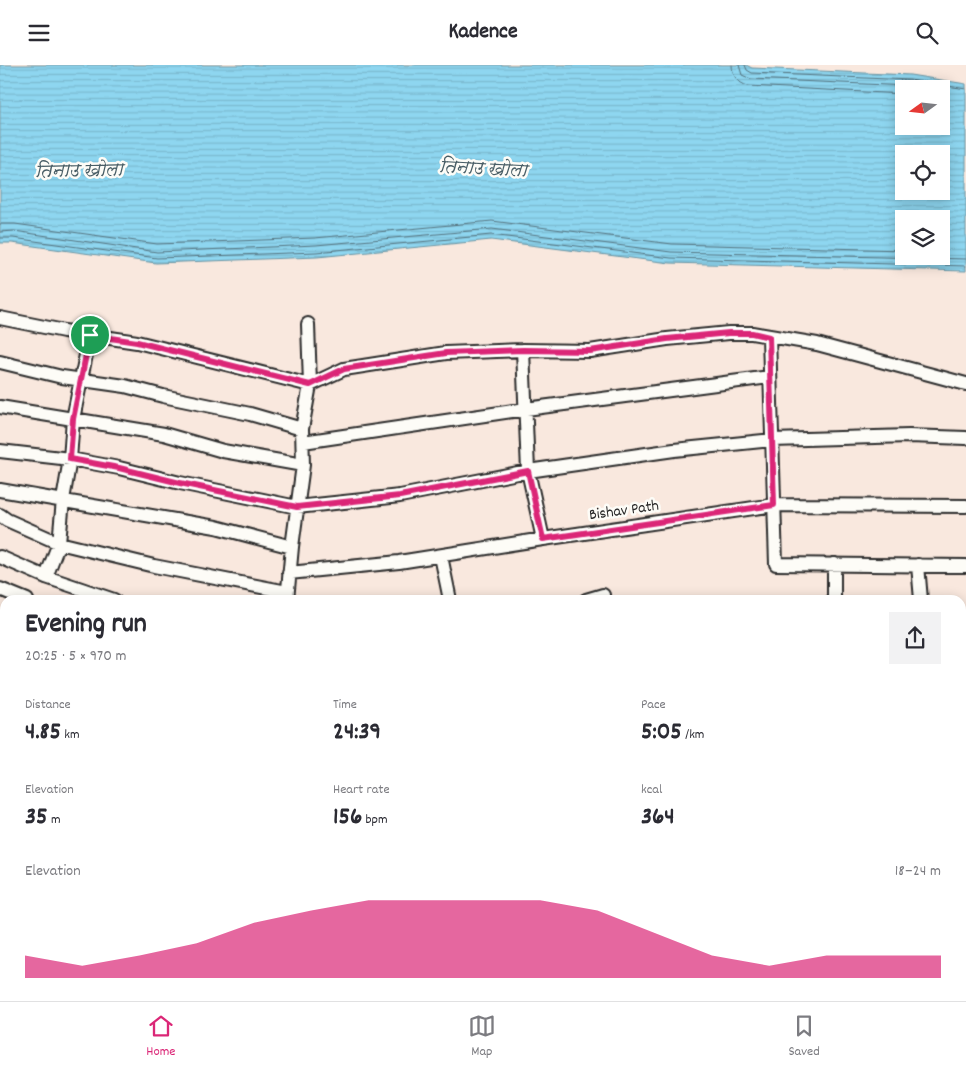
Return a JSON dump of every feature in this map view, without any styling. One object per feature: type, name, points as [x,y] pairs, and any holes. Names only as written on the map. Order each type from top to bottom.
[{"type":"street","points":[[0,318],[137,342],[310,385],[344,369],[446,353],[523,350],[590,351],[667,339],[729,333],[752,333],[817,344],[966,384]]},
{"type":"street","points":[[287,595],[303,465],[303,435],[310,385],[308,324]]},
{"type":"street","points":[[46,577],[59,543],[70,459],[73,419],[90,335]]},
{"type":"street","points":[[769,337],[776,564],[966,566]]},
{"type":"street","points":[[523,350],[528,471],[543,539]]},
{"type":"street","points":[[0,362],[212,405],[303,435],[526,409],[770,377]]},
{"type":"street","points":[[0,407],[164,434],[223,451],[303,465]]},
{"type":"street","points":[[0,451],[70,459],[119,468],[180,483],[297,507],[400,496],[528,471],[674,450],[772,440],[909,436],[966,438]]},
{"type":"street","points":[[0,490],[216,527],[292,547]]},
{"type":"street","name":"Bishav Path","points":[[289,573],[399,562],[774,505],[966,506]]},
{"type":"street","points":[[0,515],[7,520],[59,543],[283,595]]},
{"type":"street","points":[[441,556],[449,595]]},
{"type":"street","points":[[0,557],[46,577],[99,595]]},
{"type":"street","points":[[834,564],[834,595]]},
{"type":"street","points":[[918,565],[921,595]]},
{"type":"street","points":[[0,589],[15,595]]},
{"type":"water","name":"तिनाउ खोला","points":[[0,65],[746,65],[752,68],[910,75],[941,80],[895,80],[895,135],[950,135],[950,81],[966,84],[966,271],[670,263],[491,240],[317,257],[156,263],[12,243],[0,243]]},
{"type":"route","points":[[729,333],[752,333],[769,337],[774,505],[543,539],[528,471],[400,496],[297,507],[70,459],[73,419],[90,335],[137,342],[310,385],[344,369],[446,353],[523,350],[590,351],[667,339],[729,333]]}]
